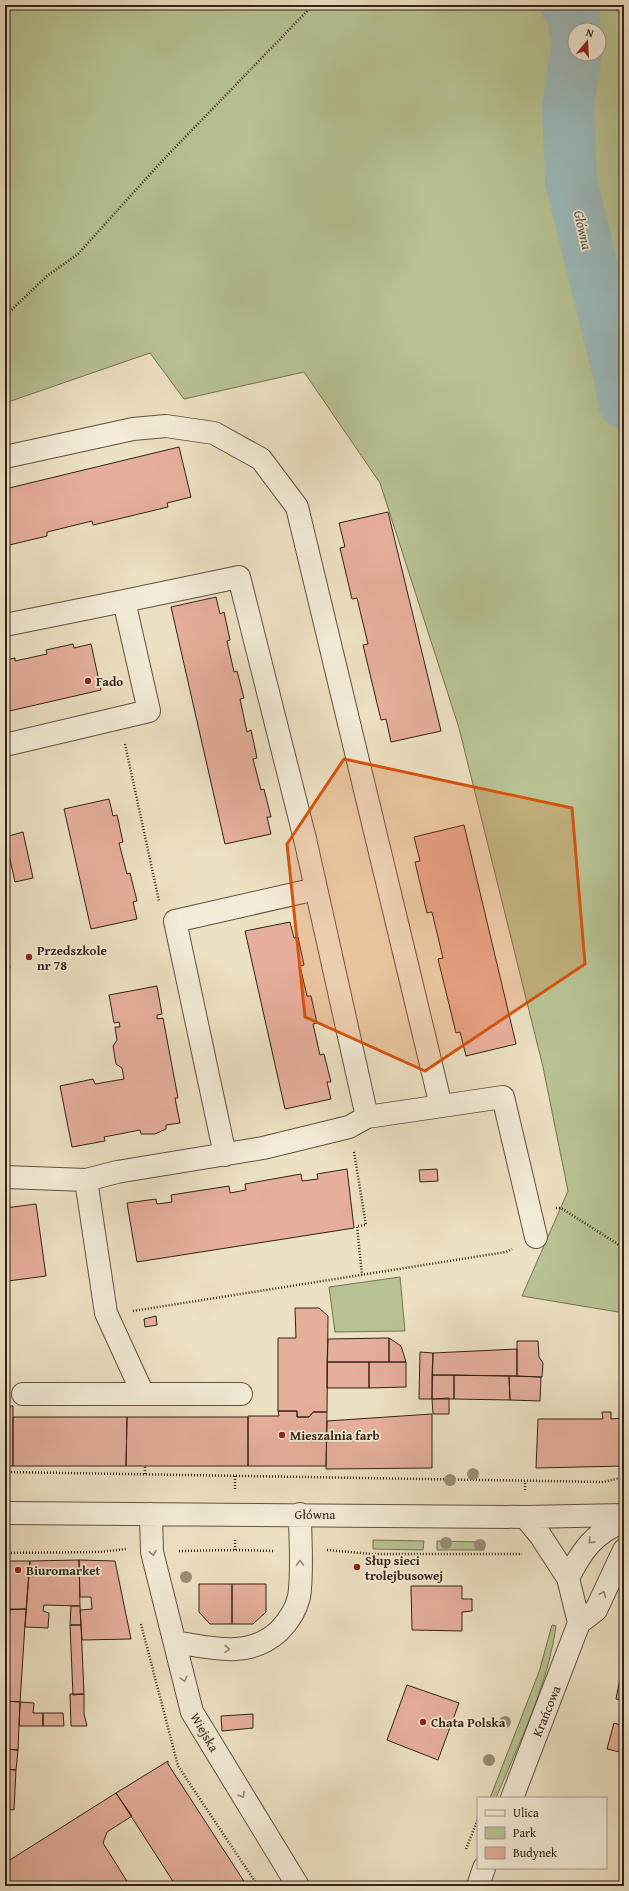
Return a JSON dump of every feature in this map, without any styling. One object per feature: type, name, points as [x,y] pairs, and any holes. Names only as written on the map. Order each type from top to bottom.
[{"type":"street","points":[[5,457],[133,429],[166,426],[214,433],[261,459],[297,507],[441,1106]]},
{"type":"street","points":[[5,625],[239,577],[316,889],[358,1122]]},
{"type":"street","points":[[5,745],[149,711],[124,601]]},
{"type":"street","points":[[225,1155],[174,921],[316,889]]},
{"type":"street","points":[[5,1177],[19,1176],[62,1180],[86,1180],[117,1172],[263,1148],[358,1122],[441,1106],[503,1097],[536,1236]]},
{"type":"street","points":[[86,1180],[107,1316],[143,1394]]},
{"type":"street","points":[[23,1394],[241,1394]]},
{"type":"street","name":"Główna","points":[[5,1513],[300,1514],[525,1517],[624,1515]]},
{"type":"street","name":"Wiejska","points":[[151,1514],[152,1552],[192,1712],[298,1886]]},
{"type":"street","points":[[175,1642],[216,1649],[238,1650],[257,1646],[273,1636],[283,1626],[291,1615],[298,1598],[300,1514]]},
{"type":"street","points":[[525,1517],[540,1535],[568,1578],[579,1623],[596,1610],[624,1550]]},
{"type":"street","points":[[568,1578],[578,1558],[595,1536],[624,1522]]},
{"type":"street","name":"Krańcowa","points":[[512,1797],[579,1623]]},
{"type":"street","points":[[478,1886],[484,1869]]},
{"type":"path","points":[[5,316],[47,276],[78,254],[162,161],[313,5]]},
{"type":"path","points":[[119,719],[162,912],[174,921]]},
{"type":"path","points":[[358,1122],[366,1225],[357,1226],[362,1275]]},
{"type":"path","points":[[530,1208],[561,1208],[624,1248]]},
{"type":"path","points":[[107,1316],[506,1252],[536,1236]]},
{"type":"path","points":[[145,1466],[145,1474]]},
{"type":"path","points":[[5,1472],[604,1482],[624,1477]]},
{"type":"path","points":[[5,1553],[100,1552],[125,1549],[152,1552],[235,1550],[300,1552],[331,1549],[372,1554],[524,1554]]},
{"type":"highlighted area","points":[[344,759],[572,808],[585,964],[425,1071],[305,1017],[287,844]]},
{"type":"green space","points":[[5,5],[610,5],[624,17],[624,1313],[522,1296],[568,1191],[543,1067],[459,728],[380,483],[304,372],[184,399],[150,353],[5,403]]},
{"type":"green space","points":[[400,1277],[405,1331],[335,1332],[329,1287]]},
{"type":"green space","points":[[373,1540],[424,1541],[423,1550],[373,1549]]},
{"type":"green space","points":[[437,1541],[484,1542],[484,1550],[437,1550]]},
{"type":"green space","points":[[552,1625],[556,1626],[552,1648],[540,1692],[532,1714],[496,1797],[490,1797],[539,1672]]},
{"type":"building","points":[[179,447],[191,497],[167,503],[168,507],[93,525],[92,521],[47,532],[47,536],[5,546],[5,489]]},
{"type":"building","points":[[388,512],[441,731],[391,742],[386,719],[381,720],[363,645],[368,644],[357,598],[352,599],[340,548],[345,547],[339,523]]},
{"type":"building","points":[[216,597],[220,614],[224,612],[230,640],[227,641],[234,672],[237,671],[244,698],[240,699],[247,732],[251,730],[257,758],[253,759],[261,790],[264,789],[271,817],[267,817],[271,834],[225,844],[171,607]]},
{"type":"building","points":[[73,644],[74,648],[91,644],[101,690],[5,712],[5,660],[15,658],[15,661],[47,654],[46,650]]},
{"type":"building","points":[[109,799],[113,816],[117,815],[123,842],[119,843],[127,874],[130,873],[137,901],[133,902],[137,919],[91,929],[64,809]]},
{"type":"building","points":[[464,825],[516,1044],[466,1056],[460,1032],[456,1033],[438,959],[443,958],[432,912],[427,913],[415,862],[420,861],[414,837]]},
{"type":"building","points":[[23,832],[33,878],[15,882],[5,837]]},
{"type":"building","points":[[290,922],[294,938],[298,937],[304,965],[300,966],[307,996],[311,996],[317,1023],[313,1024],[320,1055],[324,1054],[331,1082],[327,1082],[331,1099],[285,1109],[245,931]]},
{"type":"building","points":[[5,942],[10,968],[5,969]]},
{"type":"building","points":[[157,986],[162,1014],[157,1015],[157,1019],[163,1018],[178,1098],[175,1098],[180,1123],[166,1125],[166,1129],[155,1134],[141,1134],[140,1130],[104,1137],[105,1141],[72,1147],[60,1086],[93,1079],[95,1084],[124,1079],[122,1068],[116,1064],[113,1046],[117,1040],[115,1027],[120,1027],[119,1022],[114,1023],[109,995]]},
{"type":"building","points":[[347,1169],[354,1228],[137,1262],[127,1203],[156,1199],[157,1204],[172,1202],[171,1195],[229,1186],[230,1193],[246,1190],[245,1184],[301,1174],[302,1181],[318,1179],[317,1174]]},
{"type":"building","points":[[437,1169],[438,1181],[420,1182],[419,1170]]},
{"type":"building","points":[[36,1204],[46,1276],[8,1281],[5,1259],[5,1208]]},
{"type":"building","points":[[295,1308],[319,1308],[328,1316],[327,1412],[313,1412],[309,1417],[297,1417],[297,1411],[278,1411],[278,1338],[296,1338]]},
{"type":"building","points":[[156,1316],[157,1325],[145,1327],[144,1319]]},
{"type":"building","points":[[389,1338],[401,1346],[406,1362],[389,1362]]},
{"type":"building","points":[[389,1338],[389,1362],[327,1362],[328,1339]]},
{"type":"building","points":[[517,1341],[538,1341],[539,1357],[543,1363],[542,1377],[517,1376]]},
{"type":"building","points":[[517,1349],[517,1376],[432,1375],[433,1353]]},
{"type":"building","points":[[420,1352],[433,1353],[432,1399],[419,1399]]},
{"type":"building","points":[[327,1362],[369,1362],[369,1388],[327,1388]]},
{"type":"building","points":[[369,1362],[406,1362],[406,1387],[369,1388]]},
{"type":"building","points":[[432,1375],[454,1375],[454,1399],[432,1399]]},
{"type":"building","points":[[454,1375],[509,1376],[510,1400],[454,1399]]},
{"type":"building","points":[[509,1376],[541,1377],[540,1401],[510,1400]]},
{"type":"building","points":[[449,1398],[449,1414],[433,1414],[432,1399]]},
{"type":"building","points":[[5,1406],[13,1406],[13,1466],[5,1466]]},
{"type":"building","points":[[278,1411],[297,1411],[297,1417],[309,1417],[313,1412],[327,1412],[326,1466],[248,1466],[248,1416],[279,1416]]},
{"type":"building","points":[[602,1412],[611,1412],[611,1419],[624,1418],[624,1466],[536,1468],[538,1419],[603,1419]]},
{"type":"building","points":[[432,1414],[432,1468],[326,1469],[327,1421]]},
{"type":"building","points":[[13,1417],[127,1417],[126,1466],[13,1466]]},
{"type":"building","points":[[127,1417],[248,1417],[248,1466],[126,1466]]},
{"type":"building","points":[[79,1560],[115,1561],[131,1639],[82,1640],[80,1610],[92,1609],[91,1597],[80,1597]]},
{"type":"building","points":[[79,1560],[80,1606],[44,1605],[43,1611],[49,1613],[48,1628],[25,1627],[30,1561]]},
{"type":"building","points":[[5,1561],[30,1561],[26,1609],[5,1610]]},
{"type":"building","points":[[199,1584],[232,1584],[232,1624],[210,1624],[199,1612]]},
{"type":"building","points":[[232,1584],[266,1584],[266,1612],[253,1624],[232,1624]]},
{"type":"building","points":[[411,1586],[462,1586],[462,1599],[472,1599],[472,1611],[462,1612],[462,1631],[412,1630]]},
{"type":"building","points":[[71,1606],[80,1606],[81,1625],[70,1625]]},
{"type":"building","points":[[10,1609],[26,1609],[20,1702],[5,1701]]},
{"type":"building","points":[[70,1625],[81,1625],[84,1694],[73,1695]]},
{"type":"building","points":[[624,1658],[624,1700],[616,1699]]},
{"type":"building","name":"Chata Polska","points":[[407,1685],[459,1703],[438,1760],[387,1740]]},
{"type":"building","points":[[70,1694],[84,1694],[84,1714],[87,1726],[71,1726]]},
{"type":"building","points":[[5,1701],[20,1702],[18,1750],[5,1749]]},
{"type":"building","points":[[20,1702],[34,1703],[33,1713],[43,1713],[43,1726],[19,1726]]},
{"type":"building","points":[[43,1713],[63,1713],[64,1726],[43,1726]]},
{"type":"building","points":[[253,1714],[253,1728],[222,1731],[221,1716]]},
{"type":"building","points":[[614,1723],[624,1726],[624,1753],[607,1749]]},
{"type":"building","points":[[5,1749],[18,1750],[16,1770],[5,1769]]},
{"type":"building","points":[[168,1761],[168,1764],[247,1886],[176,1886],[116,1793]]},
{"type":"building","points":[[5,1769],[16,1770],[14,1810],[5,1809]]},
{"type":"building","points":[[116,1793],[132,1816],[107,1832],[103,1843],[130,1886],[5,1886],[5,1863]]},
{"type":"waterway","name":"Główna","points":[[566,5],[573,11],[574,22]]},
{"type":"waterway","name":"Główna","points":[[575,62],[568,105],[571,181],[620,379],[624,403]]},
{"type":"place","name":"Fado","points":[[88,681]]},
{"type":"place","name":"Przedszkole nr 78","points":[[29,957]]},
{"type":"place","name":"Mieszalnia farb","points":[[282,1435]]},
{"type":"place","name":"Słup sieci trolejbusowej","points":[[357,1567]]},
{"type":"place","name":"Biuromarket","points":[[18,1570]]},
{"type":"place","name":"Chata Polska","points":[[423,1722]]}]
